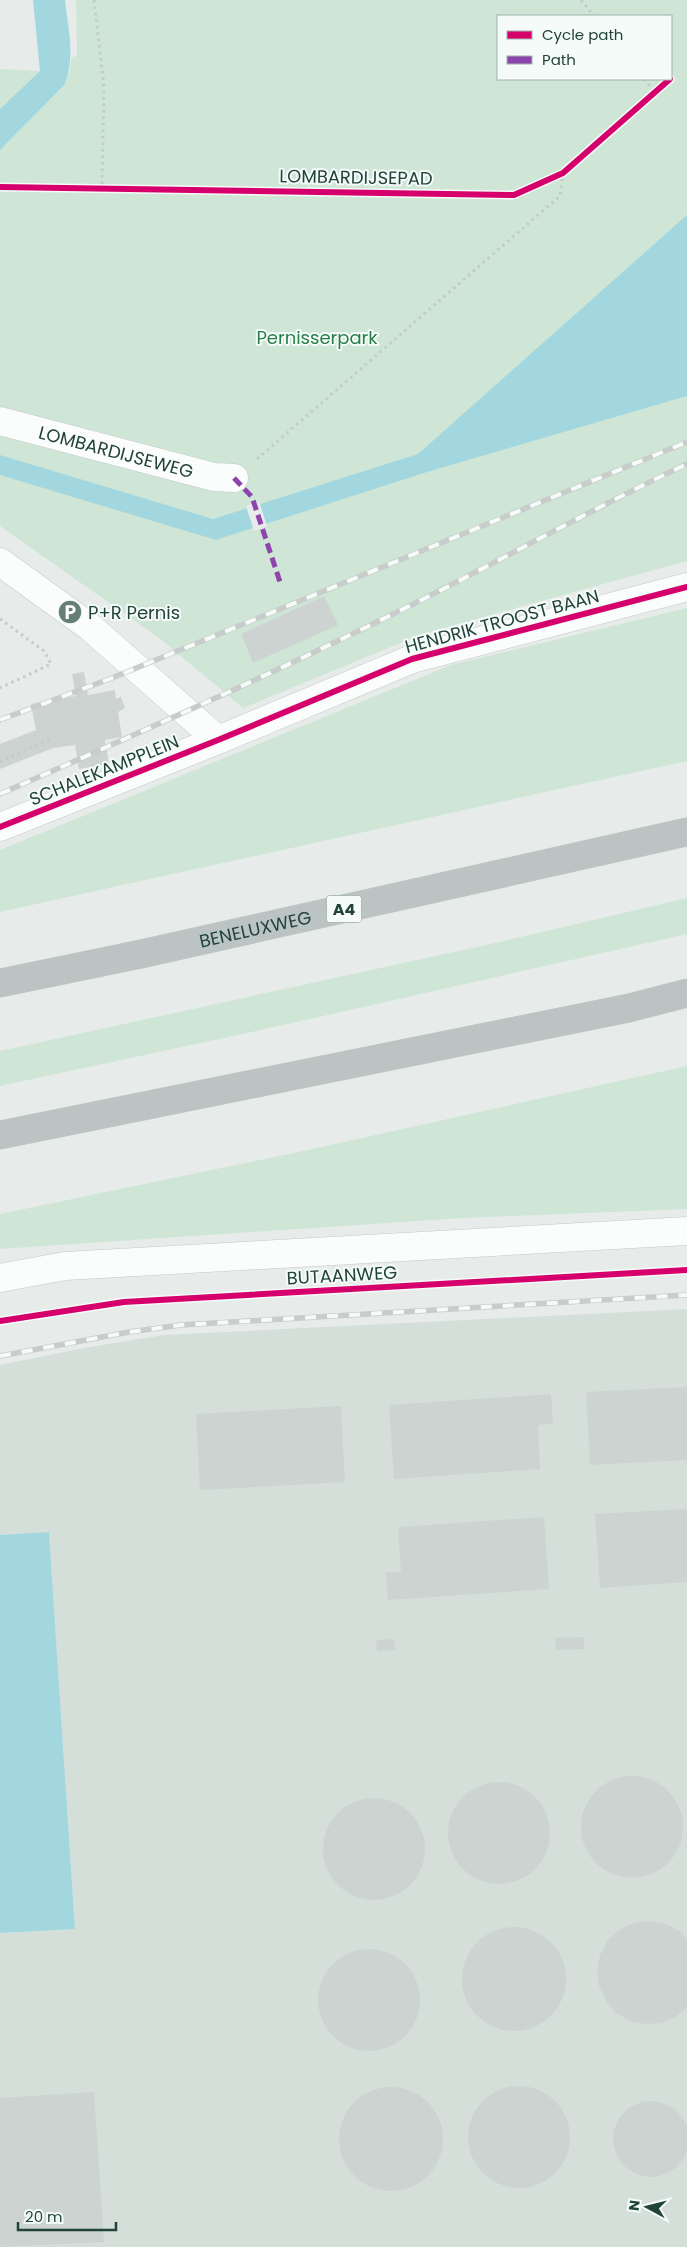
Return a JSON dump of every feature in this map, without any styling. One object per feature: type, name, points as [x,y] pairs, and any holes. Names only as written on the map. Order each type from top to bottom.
[{"type":"highway","name":"BENELUXWEG","points":[[0,983],[140,954],[687,832]]},
{"type":"highway","points":[[0,1135],[629,1008],[687,993]]},
{"type":"street","name":"LOMBARDIJSEWEG","points":[[0,421],[214,477],[234,478]]},
{"type":"street","name":"SCHALEKAMPPLEIN","points":[[0,562],[90,627],[218,740],[0,827]]},
{"type":"street","name":"HENDRIK TROOST BAAN","points":[[218,740],[412,659],[687,587]]},
{"type":"street","name":"BUTAANWEG","points":[[0,1278],[64,1266],[687,1231]]},
{"type":"path","points":[[94,0],[104,87],[102,187]]},
{"type":"path","points":[[581,0],[593,15]]},
{"type":"path","points":[[645,80],[657,90],[648,99]]},
{"type":"path","points":[[555,176],[563,173],[570,167]]},
{"type":"path","points":[[234,478],[560,196],[563,173]]},
{"type":"path","points":[[93,187],[112,187]]},
{"type":"path","points":[[0,619],[44,651],[51,664],[0,688]]},
{"type":"path","points":[[0,762],[53,736]]},
{"type":"shaded area","points":[[687,1309],[687,2247],[0,2247],[0,1933],[75,1929],[49,1533],[0,1535],[0,1365],[84,1348],[164,1335]]},
{"type":"green space","name":"Pernisserpark","points":[[76,0],[687,0],[687,561],[422,634],[243,708],[159,638],[0,526],[0,69],[40,71],[35,75],[70,72],[71,58],[77,55]]},
{"type":"green space","points":[[687,608],[687,761],[0,912],[0,850],[451,665]]},
{"type":"green space","points":[[687,898],[687,934],[252,1032],[0,1086],[0,1051],[495,943]]},
{"type":"green space","points":[[687,1066],[687,1209],[463,1218],[0,1249],[0,1214],[289,1154]]},
{"type":"water","points":[[33,0],[65,0],[70,43],[68,75],[64,85],[0,150],[0,109],[40,71]]},
{"type":"water","points":[[687,215],[687,396],[427,472],[216,540],[0,475],[0,455],[213,519],[418,454]]},
{"type":"water","points":[[49,1532],[75,1929],[0,1933],[0,1535]]},
{"type":"pier","points":[[259,501],[267,526],[254,531],[246,506]]},
{"type":"building","points":[[324,596],[338,625],[253,663],[241,634]]},
{"type":"building","points":[[84,672],[88,695],[115,690],[116,699],[121,697],[125,708],[118,712],[122,737],[105,740],[109,764],[79,769],[75,745],[53,748],[0,769],[0,744],[36,730],[31,704],[76,696],[72,674]]},
{"type":"building","points":[[687,1387],[687,1460],[590,1465],[586,1392]]},
{"type":"building","points":[[551,1394],[553,1423],[538,1425],[540,1469],[394,1479],[389,1405]]},
{"type":"building","points":[[341,1406],[345,1482],[200,1490],[196,1414]]},
{"type":"building","points":[[687,1509],[687,1582],[600,1588],[595,1514]]},
{"type":"building","points":[[544,1517],[549,1589],[388,1600],[386,1573],[401,1571],[398,1527]]},
{"type":"building","points":[[584,1637],[584,1649],[556,1650],[555,1638]]},
{"type":"building","points":[[394,1639],[395,1650],[377,1651],[376,1640]]},
{"type":"building","points":[[632,1776],[652,1779],[661,1784],[675,1798],[680,1807],[683,1827],[680,1847],[675,1856],[661,1870],[652,1875],[632,1878],[612,1875],[603,1870],[589,1856],[584,1847],[581,1827],[584,1807],[589,1798],[603,1784],[612,1779]]},
{"type":"building","points":[[499,1782],[519,1785],[528,1790],[542,1804],[547,1813],[550,1833],[547,1853],[542,1862],[528,1876],[519,1881],[499,1884],[479,1881],[470,1876],[456,1862],[451,1853],[448,1833],[451,1813],[456,1804],[470,1790],[479,1785]]},
{"type":"building","points":[[374,1798],[394,1801],[403,1806],[417,1820],[422,1829],[425,1849],[422,1869],[417,1878],[403,1892],[394,1897],[374,1900],[354,1897],[345,1892],[331,1878],[326,1869],[323,1849],[326,1829],[331,1820],[345,1806],[354,1801]]},
{"type":"building","points":[[651,1921],[667,1924],[681,1932],[687,1939],[687,2007],[677,2016],[662,2023],[646,2024],[630,2021],[616,2013],[606,2001],[599,1986],[597,1970],[600,1955],[608,1940],[620,1929],[635,1923]]},
{"type":"building","points":[[514,1927],[534,1931],[543,1936],[557,1950],[562,1959],[566,1979],[562,1999],[557,2008],[543,2022],[534,2027],[514,2031],[494,2027],[485,2022],[471,2008],[466,1999],[462,1979],[466,1959],[471,1950],[485,1936],[494,1931]]},
{"type":"building","points":[[369,1949],[389,1952],[398,1957],[412,1971],[417,1980],[420,2000],[417,2020],[412,2029],[398,2043],[389,2048],[369,2051],[349,2048],[340,2043],[326,2029],[321,2020],[318,2000],[321,1980],[326,1971],[340,1957],[349,1952]]},
{"type":"building","points":[[519,2086],[539,2089],[548,2094],[562,2108],[567,2117],[570,2137],[567,2157],[562,2166],[548,2180],[539,2185],[519,2188],[499,2185],[490,2180],[476,2166],[471,2157],[468,2137],[471,2117],[476,2108],[490,2094],[499,2089]]},
{"type":"building","points":[[391,2087],[411,2091],[420,2096],[434,2110],[439,2119],[443,2139],[439,2159],[434,2168],[420,2182],[411,2187],[391,2191],[371,2187],[362,2182],[348,2168],[343,2159],[339,2139],[343,2119],[348,2110],[362,2096],[371,2091]]},
{"type":"building","points":[[94,2092],[104,2242],[0,2247],[0,2098]]},
{"type":"building","points":[[651,2101],[665,2104],[678,2112],[686,2125],[688,2146],[686,2153],[678,2166],[665,2174],[651,2177],[637,2174],[624,2166],[616,2153],[613,2139],[616,2125],[624,2112],[637,2104]]},
{"type":"railway","points":[[0,720],[112,678],[687,442]]},
{"type":"railway","points":[[0,794],[194,708],[339,640],[687,464]]},
{"type":"railway","points":[[0,1356],[129,1332],[181,1325],[687,1295]]},
{"type":"marked path","points":[[234,478],[252,497],[280,582]]},
{"type":"cycle path","name":"LOMBARDIJSEPAD","points":[[0,187],[514,195],[563,173],[669,80]]},
{"type":"cycle path","points":[[0,827],[218,740],[412,659],[687,587]]},
{"type":"cycle path","points":[[0,1321],[124,1302],[687,1270]]},
{"type":"place","name":"P+R Pernis","points":[[70,612]]}]
